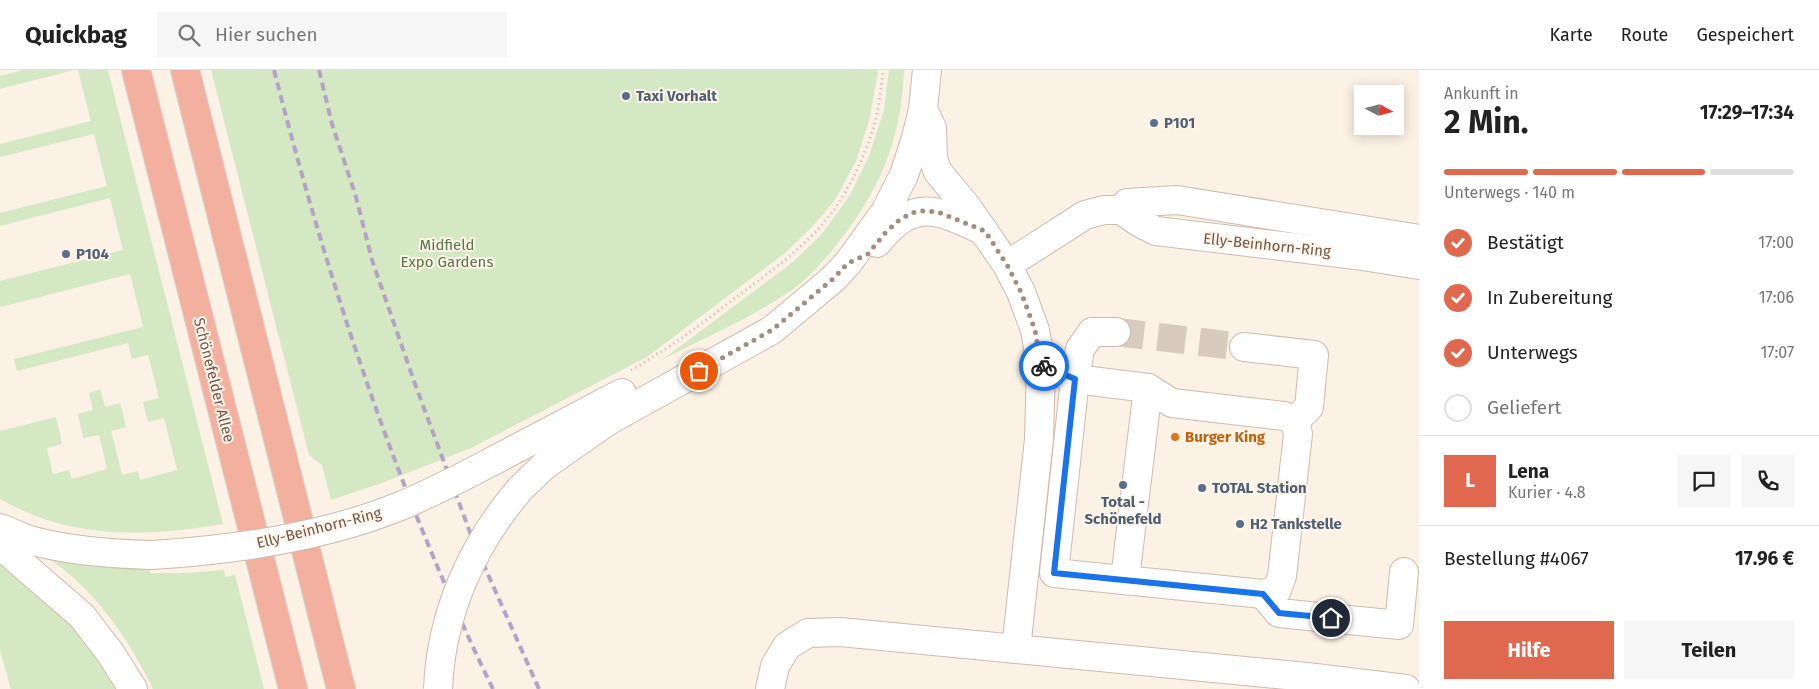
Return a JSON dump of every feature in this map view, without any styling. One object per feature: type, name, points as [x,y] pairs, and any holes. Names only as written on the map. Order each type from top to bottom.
[{"type":"highway","name":"Schönefelder Allee","points":[[136,70],[293,689]]},
{"type":"highway","points":[[185,70],[341,689]]},
{"type":"street","name":"Elly-Beinhorn-Ring","points":[[438,689],[443,646],[461,583],[493,524],[520,489],[545,466],[608,421],[772,330],[833,279],[848,263],[895,196],[916,138],[923,109],[927,70]]},
{"type":"street","points":[[923,109],[932,128],[933,159],[938,172],[985,231],[1007,265],[1021,292],[1035,330],[1041,365],[1039,439],[1016,649]]},
{"type":"street","name":"Elly-Beinhorn-Ring","points":[[1121,210],[1127,203],[1177,200],[1419,240]]},
{"type":"street","name":"Elly-Beinhorn-Ring","points":[[1007,265],[1085,215],[1104,210],[1121,210],[1156,231],[1356,255],[1419,265]]},
{"type":"street","name":"Elly-Beinhorn-Ring","points":[[848,263],[868,254],[886,232],[911,213],[922,211],[938,212],[985,231]]},
{"type":"street","points":[[1116,332],[1092,332],[1080,348],[1054,573],[1263,594],[1277,590],[1282,576],[1296,432],[1309,407],[1314,355],[1244,347]]},
{"type":"street","points":[[1041,365],[1075,379],[1148,388],[1172,403],[1284,416],[1296,432]]},
{"type":"street","name":"Elly-Beinhorn-Ring","points":[[0,528],[32,541],[79,549],[152,555],[243,546],[338,526],[397,507],[491,462],[659,375],[699,371]]},
{"type":"street","points":[[1124,580],[1148,388]]},
{"type":"street","points":[[0,545],[82,616],[112,654],[133,689]]},
{"type":"street","points":[[1263,594],[1279,613],[1399,625],[1404,572]]},
{"type":"street","points":[[770,689],[774,666],[787,646],[808,633],[840,632],[1297,676],[1406,689]]},
{"type":"path","points":[[629,371],[653,358],[782,263],[822,226],[859,164],[874,126],[883,70]]},
{"type":"green space","points":[[23,70],[74,70],[0,89],[0,76]]},
{"type":"green space","points":[[78,70],[108,70],[223,524],[137,533],[109,532],[54,522],[0,499],[0,431],[56,417],[62,444],[47,448],[53,474],[69,470],[72,479],[107,469],[99,435],[83,438],[78,414],[93,410],[89,393],[100,389],[105,407],[120,403],[126,427],[111,431],[122,475],[138,471],[140,480],[177,470],[164,418],[148,422],[143,402],[159,398],[148,355],[132,359],[128,343],[17,371],[14,359],[143,327],[130,274],[1,307],[0,305],[0,281],[123,250],[110,198],[0,226],[0,213],[107,186],[94,134],[0,157],[0,144],[91,121]]},
{"type":"green space","name":"Midfield Expo Gardens","points":[[211,70],[877,70],[878,73],[869,121],[856,161],[835,200],[812,227],[785,253],[647,357],[471,448],[382,483],[331,500],[322,465],[309,455]]},
{"type":"green space","points":[[889,70],[904,70],[902,95],[893,141],[877,183],[853,223],[838,243],[805,279],[778,299],[663,359],[793,262],[821,235],[850,195],[869,156],[884,110]]},
{"type":"green space","points":[[52,557],[111,567],[150,570],[150,573],[224,570],[225,577],[235,575],[264,689],[153,689],[138,660],[111,619],[78,582],[51,560]]},
{"type":"green space","points":[[0,563],[68,621],[100,659],[115,689],[11,689],[0,650]]},
{"type":"tunnel","points":[[1116,332],[1244,347]]},
{"type":"railway","points":[[274,70],[317,228],[368,385],[426,539],[458,615],[493,689]]},
{"type":"railway","points":[[319,70],[332,124],[356,197],[372,260],[415,384],[474,543],[539,689]]},
{"type":"way so far","points":[[699,371],[772,330],[833,279],[848,263],[868,254],[898,221],[911,213],[922,211],[938,212],[985,231],[1007,265],[1021,292],[1035,330],[1041,365],[1044,366]]},
{"type":"place","name":"Taxi Vorhalt","points":[[626,96]]},
{"type":"place","name":"P101","points":[[1154,123]]},
{"type":"place","name":"P104","points":[[66,254]]},
{"type":"place","name":"Burger King","points":[[1175,437]]},
{"type":"place","name":"Total - Schönefeld","points":[[1123,485]]},
{"type":"place","name":"TOTAL Station","points":[[1202,488]]},
{"type":"place","name":"H2 Tankstelle","points":[[1240,524]]},
{"type":"route","points":[[1044,366],[1075,379],[1054,573],[1263,594],[1279,613],[1331,618]]}]
